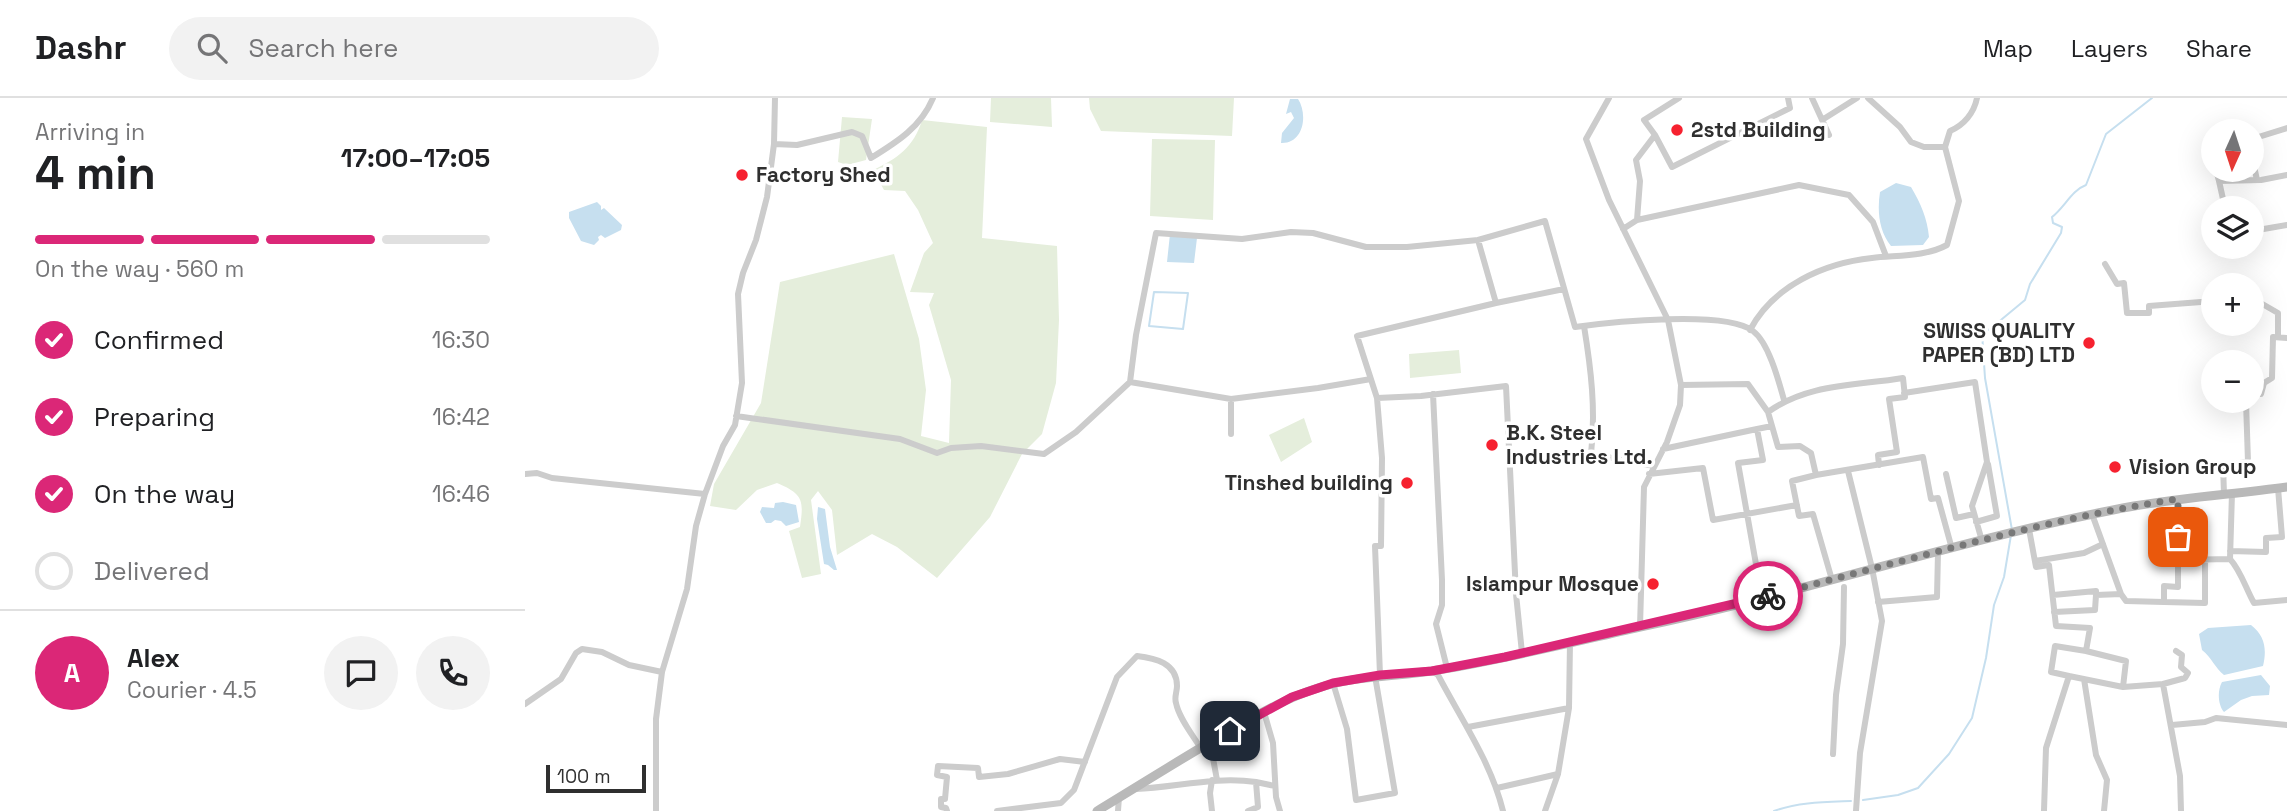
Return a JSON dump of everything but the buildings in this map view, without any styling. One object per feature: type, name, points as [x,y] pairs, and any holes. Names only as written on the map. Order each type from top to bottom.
[{"type":"street","points":[[656,811],[656,719],[662,673],[687,589],[696,526],[710,477],[735,425],[742,383],[738,293],[763,218],[775,144],[775,98]]},
{"type":"street","points":[[775,144],[797,145],[852,132],[862,136],[871,158],[904,138],[929,109],[933,98]]},
{"type":"street","points":[[1609,98],[1586,139],[1609,200],[1668,320],[1681,385],[1680,405],[1663,449],[1644,487],[1640,627]]},
{"type":"street","points":[[1679,98],[1644,120],[1672,167],[1790,108],[1788,98]]},
{"type":"street","points":[[1812,98],[1829,135]]},
{"type":"street","points":[[1822,120],[1848,101],[1857,98]]},
{"type":"street","points":[[1868,98],[1900,127],[1911,142],[1924,147],[1945,147]]},
{"type":"street","points":[[1750,330],[1759,313],[1775,297],[1830,266],[1937,251],[1947,245],[1959,201],[1945,147],[1950,131],[1961,126],[1975,107],[1977,98]]},
{"type":"street","points":[[2265,134],[2287,128]]},
{"type":"street","points":[[1637,220],[1640,181],[1636,160],[1654,135]]},
{"type":"street","points":[[2265,179],[2287,175]]},
{"type":"street","points":[[1623,229],[1637,220],[1799,184],[1849,195],[1873,222],[1886,257]]},
{"type":"street","points":[[736,416],[900,439],[937,453],[981,446],[1044,454],[1076,432],[1130,382],[1156,233],[1242,239],[1291,232],[1313,233],[1366,247],[1407,247],[1478,240],[1545,221],[1575,327],[1622,320],[1725,321],[1754,331],[1772,359],[1784,400]]},
{"type":"street","points":[[2264,229],[2287,225]]},
{"type":"street","points":[[1478,240],[1496,303]]},
{"type":"street","points":[[2105,264],[2117,284],[2124,283],[2127,313],[2149,313],[2149,306],[2201,302]]},
{"type":"street","points":[[1333,683],[1347,729],[1356,800],[1395,793],[1378,675],[1375,546],[1381,546],[1382,458],[1377,398],[1357,336],[1564,289]]},
{"type":"street","points":[[2264,305],[2278,313],[2278,338]]},
{"type":"street","points":[[1584,326],[1593,386],[1591,454],[1654,466]]},
{"type":"street","points":[[2264,383],[2272,378],[2273,337],[2287,338]]},
{"type":"street","points":[[1768,412],[1784,400],[1816,389],[1903,378],[1905,397],[1889,399],[1897,452],[1878,455],[1879,465]]},
{"type":"street","points":[[1130,382],[1231,399],[1371,379]]},
{"type":"street","points":[[1904,393],[1975,382],[1997,516],[1956,518],[1946,474]]},
{"type":"street","points":[[1681,385],[1748,384],[1768,412],[1778,447],[1800,446],[1811,453],[1816,475]]},
{"type":"street","points":[[1377,398],[1506,386],[1516,594],[1522,653]]},
{"type":"street","points":[[1433,394],[1442,580],[1442,606],[1436,624],[1447,668]]},
{"type":"street","points":[[1231,399],[1231,434]]},
{"type":"street","points":[[2246,413],[2248,462],[2223,465],[2228,494],[2230,559],[2237,567],[2254,603],[2287,600]]},
{"type":"street","points":[[1663,449],[1772,426]]},
{"type":"street","points":[[1757,429],[1763,460],[1738,463],[1762,598]]},
{"type":"street","points":[[1832,580],[1813,514],[1799,516],[1792,481],[1923,457],[1931,499],[1938,498],[1952,549]]},
{"type":"street","points":[[1982,541],[1972,506],[1987,463]]},
{"type":"street","points":[[1649,474],[1703,468],[1713,520],[1797,505]]},
{"type":"street","points":[[1848,471],[1882,621],[1860,752],[1856,811]]},
{"type":"street","points":[[525,474],[537,473],[552,478],[705,494]]},
{"type":"street","points":[[1097,811],[1200,747],[1264,712],[1292,697],[1333,683],[1378,675],[1432,671],[1640,627],[2092,514],[2178,499],[2283,487],[2282,537],[2266,538],[2266,552],[2230,551]]},
{"type":"street","points":[[2164,602],[2164,586],[2178,587],[2178,499]]},
{"type":"street","points":[[2092,514],[2121,594],[2126,601],[2205,603],[2205,559]]},
{"type":"street","points":[[2029,528],[2036,566],[2049,565],[2056,626],[2090,628],[2086,651]]},
{"type":"street","points":[[2035,561],[2084,554],[2103,544]]},
{"type":"street","points":[[1878,602],[1937,597],[1938,552]]},
{"type":"street","points":[[2178,560],[2230,559]]},
{"type":"street","points":[[1833,754],[1836,695],[1843,643],[1844,587]]},
{"type":"street","points":[[2053,595],[2096,591],[2095,610],[2054,612]]},
{"type":"street","points":[[2096,595],[2121,594]]},
{"type":"street","points":[[2083,611],[2083,627]]},
{"type":"street","points":[[1545,811],[1558,774],[1569,708],[1570,642]]},
{"type":"street","points":[[2123,687],[2126,661],[2055,646],[2051,672],[2123,687],[2163,684],[2185,678],[2188,673],[2181,667],[2182,655],[2176,651]]},
{"type":"street","points":[[525,704],[561,679],[576,653],[582,649],[603,652],[629,665],[662,673]]},
{"type":"street","points":[[997,811],[1042,808],[1061,803],[1075,790],[1117,677],[1137,656],[1154,658],[1168,664],[1176,677],[1175,700],[1179,713],[1200,747]]},
{"type":"street","points":[[1432,671],[1438,675],[1468,727],[1497,788],[1503,811]]},
{"type":"street","points":[[2044,811],[2046,748],[2069,676]]},
{"type":"street","points":[[2084,679],[2097,755],[2107,780],[2104,811]]},
{"type":"street","points":[[2163,684],[2181,776],[2181,811]]},
{"type":"street","points":[[1468,727],[1569,708]]},
{"type":"street","points":[[1264,712],[1273,743],[1275,786],[1280,811]]},
{"type":"street","points":[[2172,725],[2205,722],[2215,718],[2287,725]]},
{"type":"street","points":[[1210,742],[1215,780],[1210,793],[1212,811]]},
{"type":"street","points":[[947,811],[941,807],[941,799],[945,799],[947,777],[936,775],[938,766],[978,768],[979,777],[1008,774],[1060,759],[1085,762]]},
{"type":"street","points":[[1497,788],[1558,774]]},
{"type":"street","points":[[1124,794],[1215,780],[1234,779],[1275,786]]},
{"type":"street","points":[[1248,811],[1258,807],[1256,782]]},
{"type":"street","points":[[1194,784],[1210,793]]},
{"type":"street","points":[[1118,811],[1124,794]]},
{"type":"green space","points":[[991,98],[1051,98],[1052,127],[990,122]]},
{"type":"green space","points":[[1089,98],[1234,98],[1232,136],[1101,131],[1090,109]]},
{"type":"green space","points":[[842,117],[872,119],[866,160],[847,165],[838,162]]},
{"type":"green space","points":[[922,120],[987,127],[982,238],[1057,246],[1059,320],[1056,383],[1042,434],[1022,454],[990,517],[937,578],[897,547],[872,534],[837,555],[832,510],[818,491],[811,500],[821,574],[802,578],[789,531],[800,527],[802,510],[797,495],[777,483],[757,490],[736,510],[710,506],[714,484],[761,403],[780,282],[894,254],[919,339],[926,390],[921,436],[949,443],[951,380],[929,305],[934,293],[910,292],[924,253],[933,243],[918,210],[905,191],[884,190],[873,170],[904,151],[914,138]]},
{"type":"green space","points":[[1152,139],[1215,140],[1213,220],[1150,216]]},
{"type":"green space","points":[[1459,350],[1461,373],[1410,378],[1409,354]]},
{"type":"green space","points":[[1304,418],[1312,442],[1281,462],[1269,435]]},
{"type":"water","points":[[1290,99],[1298,99],[1301,105],[1302,127],[1295,139],[1281,143],[1282,133],[1294,118],[1291,112],[1286,114]]},
{"type":"water","points":[[1896,183],[1911,187],[1921,205],[1929,237],[1923,245],[1891,246],[1884,234],[1879,213],[1880,192]]},
{"type":"water","points":[[597,202],[601,210],[604,208],[622,225],[621,230],[605,238],[601,235],[598,237],[599,240],[594,245],[581,241],[569,218],[569,212]]},
{"type":"water","points":[[1170,234],[1197,238],[1194,263],[1167,262]]},
{"type":"water","points":[[775,503],[796,505],[799,522],[786,526],[775,520],[766,523],[760,512],[762,507],[774,508]]},
{"type":"water","points":[[818,507],[825,509],[830,547],[837,570],[824,564],[817,519]]},
{"type":"water","points":[[2251,625],[2264,643],[2263,666],[2224,675],[2202,650],[2199,634],[2208,628]]},
{"type":"water","points":[[2261,675],[2270,686],[2269,695],[2241,700],[2224,712],[2219,698],[2222,682]]},
{"type":"waterway","points":[[2012,530],[1985,378],[1982,333],[2025,300],[2030,284],[2061,233],[2062,227],[2053,223],[2052,217],[2076,191],[2086,185],[2106,134],[2152,98]]},
{"type":"waterway","points":[[1154,292],[1188,293],[1183,329],[1149,326],[1154,292]]},
{"type":"waterway","points":[[1863,800],[1898,795],[1918,788],[1949,754],[1972,718],[2011,535]]},
{"type":"waterway","points":[[1774,811],[1802,804],[1851,801]]},
{"type":"way so far","points":[[1768,596],[2046,524],[2178,499],[2178,537]]},
{"type":"place","name":"2std Building","points":[[1677,130]]},
{"type":"place","name":"Factory Shed","points":[[742,175]]},
{"type":"place","name":"SWISS QUALITY PAPER (BD) LTD","points":[[2089,343]]},
{"type":"place","name":"B.K. Steel Industries Ltd.","points":[[1492,445]]},
{"type":"place","name":"Vision Group","points":[[2115,467]]},
{"type":"place","name":"Tinshed building","points":[[1407,483]]},
{"type":"place","name":"Islampur Mosque","points":[[1653,584]]},
{"type":"route","points":[[1230,731],[1292,697],[1333,683],[1380,675],[1432,671],[1505,657],[1768,596]]}]
